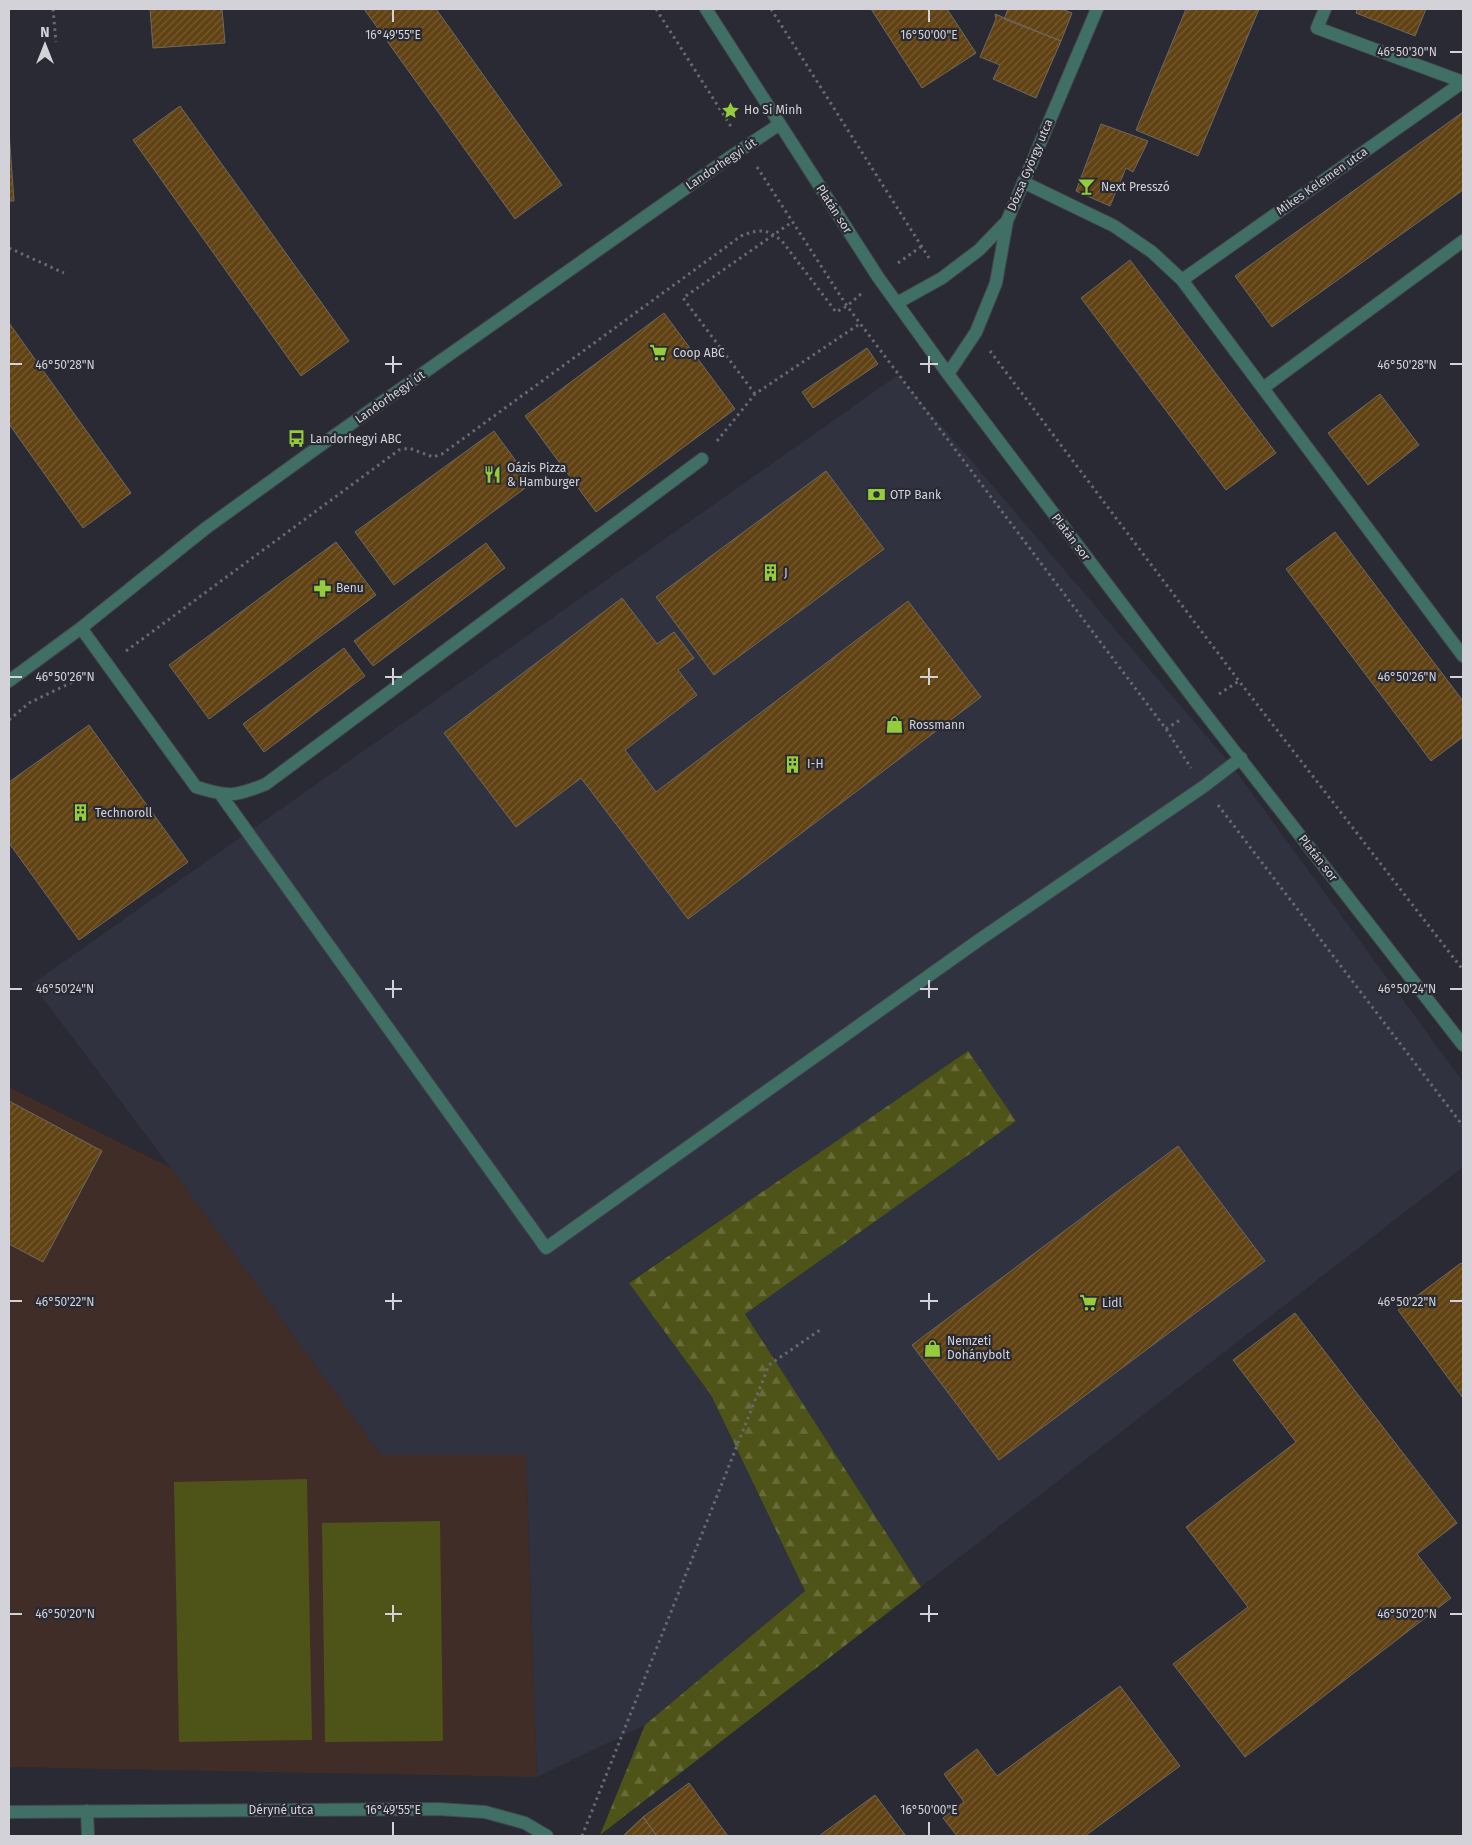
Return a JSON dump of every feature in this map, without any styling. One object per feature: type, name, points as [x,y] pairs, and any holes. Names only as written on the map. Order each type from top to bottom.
[{"type":"street","name":"Platán sor","points":[[706,9],[896,303],[1200,707],[1463,1045]]},
{"type":"street","name":"Dózsa György utca","points":[[896,303],[942,278],[979,250],[1006,221],[1097,9]]},
{"type":"street","name":"Mikes Kelemen utca","points":[[1325,9],[1318,28],[1463,82]]},
{"type":"street","name":"Mikes Kelemen utca","points":[[1182,280],[1463,82]]},
{"type":"street","name":"Landorhegyi út","points":[[9,681],[81,628],[229,511],[780,124]]},
{"type":"street","points":[[1023,182],[1114,226],[1152,252],[1182,280],[1463,656]]},
{"type":"street","points":[[948,374],[976,332],[996,283],[1006,221]]},
{"type":"street","points":[[1263,388],[1463,241]]},
{"type":"street","points":[[81,628],[196,787],[221,794],[242,794],[266,784],[396,685],[702,460]]},
{"type":"street","points":[[221,794],[546,1248],[979,940],[1203,787],[1241,758]]},
{"type":"street","name":"Déryné utca","points":[[9,1812],[438,1809],[485,1812],[525,1823],[548,1836]]},
{"type":"street","points":[[87,1811],[88,1836]]},
{"type":"path","points":[[53,9],[56,42]]},
{"type":"path","points":[[656,9],[847,306],[1166,729],[1203,787],[1243,836],[1463,1126]]},
{"type":"path","points":[[770,9],[942,278]]},
{"type":"path","points":[[755,394],[683,298],[792,222]]},
{"type":"path","points":[[9,720],[29,704],[106,665],[399,450],[408,448],[433,457],[442,454],[741,236],[755,231],[765,231],[782,241],[836,312],[847,306],[878,277],[922,246]]},
{"type":"path","points":[[9,248],[64,273]]},
{"type":"path","points":[[702,460],[755,394],[861,323]]},
{"type":"path","points":[[976,332],[1239,681],[1463,970]]},
{"type":"path","points":[[582,1836],[769,1365],[820,1330]]},
{"type":"shaded area","points":[[898,375],[1232,766],[1463,1082],[1463,1167],[921,1587],[745,1314],[1016,1121],[967,1052],[629,1282],[711,1395],[805,1591],[645,1725],[537,1777],[526,1455],[381,1455],[171,1168],[32,984]]},
{"type":"shaded area","points":[[9,1087],[171,1168],[381,1455],[526,1455],[537,1777],[9,1767]]},
{"type":"green space","points":[[968,1051],[1016,1121],[745,1314],[921,1587],[600,1835],[645,1725],[805,1591],[711,1395],[629,1283]]},
{"type":"green space","points":[[307,1479],[312,1740],[179,1742],[174,1482]]},
{"type":"green space","points":[[440,1521],[443,1741],[325,1742],[322,1523]]},
{"type":"building","points":[[150,9],[222,9],[225,43],[153,48]]},
{"type":"building","points":[[364,9],[436,9],[562,185],[515,219]]},
{"type":"building","points":[[871,9],[947,9],[976,53],[922,88]]},
{"type":"building","points":[[1008,9],[1061,9],[1072,13],[1061,41],[1004,19]]},
{"type":"building","points":[[1186,9],[1259,9],[1198,156],[1136,130]]},
{"type":"building","points":[[1357,9],[1426,9],[1415,36],[1356,13]]},
{"type":"building","points":[[995,14],[1061,41],[1036,98],[993,79],[1000,65],[980,57],[996,19]]},
{"type":"building","points":[[180,106],[349,341],[301,376],[133,140]]},
{"type":"building","points":[[1463,112],[1463,190],[1272,327],[1235,276]]},
{"type":"building","points":[[1101,124],[1148,141],[1133,172],[1126,168],[1110,206],[1076,191]]},
{"type":"building","points":[[9,132],[14,201],[9,201]]},
{"type":"building","points":[[1130,260],[1276,453],[1226,490],[1081,298]]},
{"type":"building","points":[[664,313],[735,409],[596,512],[525,416]]},
{"type":"building","points":[[9,323],[131,493],[83,528],[9,424]]},
{"type":"building","points":[[867,348],[878,364],[813,408],[802,392]]},
{"type":"building","points":[[1380,394],[1419,445],[1368,485],[1328,433]]},
{"type":"building","points":[[494,431],[532,483],[394,585],[355,532]]},
{"type":"building","name":"J","points":[[826,471],[884,549],[714,675],[656,597]]},
{"type":"building","points":[[1335,532],[1463,701],[1463,737],[1431,761],[1286,569]]},
{"type":"building","points":[[336,542],[376,595],[209,719],[169,665]]},
{"type":"building","points":[[486,543],[505,568],[373,666],[354,641]]},
{"type":"building","name":"I-H","points":[[622,598],[657,644],[674,632],[694,658],[678,670],[697,695],[625,750],[656,792],[908,601],[981,697],[688,919],[581,778],[516,827],[444,733]]},
{"type":"building","points":[[344,648],[365,676],[264,752],[243,724]]},
{"type":"building","name":"Technoroll","points":[[89,725],[188,862],[79,940],[9,843],[9,782]]},
{"type":"building","points":[[9,1101],[102,1151],[43,1262],[9,1244]]},
{"type":"building","name":"Lidl","points":[[1178,1146],[1265,1261],[999,1460],[912,1345]]},
{"type":"building","points":[[1461,1263],[1463,1265],[1463,1398],[1398,1310]]},
{"type":"building","points":[[1295,1313],[1457,1523],[1417,1554],[1451,1598],[1245,1757],[1173,1664],[1248,1607],[1186,1527],[1296,1442],[1233,1360]]},
{"type":"building","points":[[1120,1686],[1180,1766],[1085,1836],[957,1836],[943,1818],[964,1802],[944,1774],[977,1749],[997,1776]]},
{"type":"building","points":[[689,1783],[728,1836],[657,1836],[643,1817]]},
{"type":"building","points":[[875,1795],[906,1836],[819,1836]]},
{"type":"building","points":[[643,1817],[657,1836],[623,1836]]},
{"type":"place","name":"Ho Si Minh","points":[[730,110]]},
{"type":"place","name":"Next Presszó","points":[[1087,187]]},
{"type":"place","name":"Coop ABC","points":[[659,353]]},
{"type":"place","name":"Landorhegyi ABC","points":[[296,439]]},
{"type":"place","name":"Oázis Pizza & Hamburger","points":[[493,475]]},
{"type":"place","name":"OTP Bank","points":[[876,495]]},
{"type":"place","name":"J","points":[[770,573]]},
{"type":"place","name":"Benu","points":[[322,588]]},
{"type":"place","name":"Rossmann","points":[[895,725]]},
{"type":"place","name":"I-H","points":[[793,764]]},
{"type":"place","name":"Technoroll","points":[[81,813]]},
{"type":"place","name":"Lidl","points":[[1088,1303]]},
{"type":"place","name":"Nemzeti Dohánybolt","points":[[933,1348]]}]
